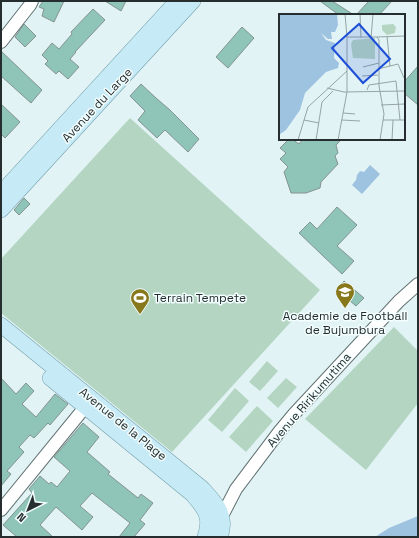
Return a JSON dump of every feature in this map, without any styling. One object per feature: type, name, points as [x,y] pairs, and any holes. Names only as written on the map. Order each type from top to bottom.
[{"type":"main road","name":"Avenue du Large","points":[[1,193],[180,3]]},
{"type":"main road","name":"Avenue du Large","points":[[1,210],[180,3]]},
{"type":"main road","name":"Avenue de la Plage","points":[[2,332],[89,403],[192,494],[206,513],[223,526],[220,537]]},
{"type":"main road","points":[[204,537],[215,519]]},
{"type":"street","points":[[1,42],[30,6],[32,1]]},
{"type":"street","name":"Avenue Ririkumutima","points":[[215,519],[236,489],[294,414],[399,301],[418,284]]},
{"type":"street","points":[[1,510],[89,403]]},
{"type":"green space","points":[[130,118],[320,290],[172,452],[1,313],[1,259]]},
{"type":"green space","points":[[394,327],[418,351],[418,403],[366,470],[305,419]]},
{"type":"green space","points":[[267,361],[278,371],[260,391],[249,382]]},
{"type":"green space","points":[[286,378],[297,387],[278,408],[267,398]]},
{"type":"green space","points":[[235,388],[249,401],[222,432],[208,420]]},
{"type":"green space","points":[[257,406],[273,421],[246,452],[229,437]]},
{"type":"water","points":[[370,165],[380,174],[362,194],[352,185],[360,171],[364,172]]},
{"type":"water","points":[[418,516],[418,537],[375,537],[389,528]]},
{"type":"building","points":[[43,1],[64,1],[54,22],[42,16],[44,9],[39,7]]},
{"type":"building","points":[[105,1],[126,1],[121,11]]},
{"type":"building","points":[[320,1],[332,1],[352,14],[338,14]]},
{"type":"building","points":[[369,1],[392,1],[380,14],[357,14]]},
{"type":"building","points":[[93,9],[105,20],[70,59],[79,67],[68,79],[59,71],[56,74],[45,64],[48,61],[42,55],[52,43],[59,49],[72,34],[71,32]]},
{"type":"building","points":[[24,24],[36,36],[25,47],[15,37]]},
{"type":"building","points":[[242,27],[254,38],[228,68],[216,57]]},
{"type":"building","points":[[1,51],[42,90],[31,103],[1,76]]},
{"type":"building","points":[[418,66],[418,105],[405,94],[405,81]]},
{"type":"building","points":[[141,84],[199,139],[188,152],[165,130],[157,138],[138,120],[145,111],[130,96]]},
{"type":"building","points":[[1,104],[20,122],[5,138],[1,134]]},
{"type":"building","points":[[288,140],[293,140],[299,144],[302,140],[341,140],[336,145],[338,153],[335,156],[338,164],[321,182],[320,188],[306,193],[291,193],[284,172],[288,167],[280,159],[286,153],[280,148]]},
{"type":"building","points":[[24,198],[30,204],[19,215],[14,210]]},
{"type":"building","points":[[337,207],[357,225],[337,246],[354,261],[342,274],[299,233],[310,222],[317,229]]},
{"type":"building","points":[[344,281],[364,298],[356,306],[337,290]]},
{"type":"building","points":[[1,378],[16,394],[26,383],[34,391],[22,404],[36,417],[55,394],[68,404],[50,425],[48,423],[34,438],[30,435],[19,447],[24,452],[7,471],[11,474],[1,486]]},
{"type":"building","points":[[83,423],[99,437],[87,452],[110,472],[108,474],[138,498],[141,494],[153,503],[140,520],[145,524],[134,537],[119,537],[130,523],[92,493],[80,506],[93,517],[82,530],[56,507],[40,525],[53,537],[17,537],[3,525],[32,493],[29,489],[40,476],[49,484],[51,482],[57,487],[70,471],[54,457]]},
{"type":"place","name":"Academie de Football de Bujumbura","points":[[345,309]]},
{"type":"place","name":"Terrain Tempete","points":[[140,315]]}]
